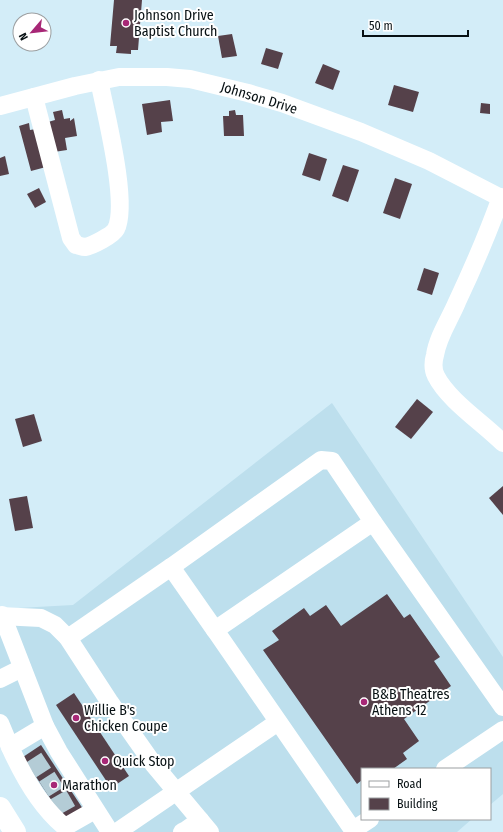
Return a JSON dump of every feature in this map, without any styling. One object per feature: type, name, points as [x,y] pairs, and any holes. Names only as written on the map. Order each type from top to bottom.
[{"type":"highway","points":[[0,808],[15,832]]},
{"type":"street","name":"Johnson Drive","points":[[0,106],[99,80],[119,77],[167,77],[190,79],[282,103],[395,146],[429,161],[502,198]]},
{"type":"street","points":[[34,97],[71,238],[76,245],[85,246],[101,241],[116,230],[119,220],[120,204],[114,156],[99,80]]},
{"type":"street","points":[[502,198],[439,339],[434,367],[435,374],[442,386],[452,397],[503,443]]},
{"type":"street","points":[[68,638],[321,460],[332,461],[373,522],[503,706]]},
{"type":"street","points":[[215,630],[373,522]]},
{"type":"street","points":[[171,567],[354,831],[369,820]]},
{"type":"street","points":[[110,832],[95,810],[79,792],[55,754],[1,616],[41,618],[55,626],[68,638],[109,701],[154,765],[205,826],[182,832]]},
{"type":"street","points":[[0,679],[22,668]]},
{"type":"street","points":[[0,722],[10,747],[52,809],[55,820],[65,827],[95,810]]},
{"type":"street","points":[[117,832],[278,722]]},
{"type":"street","points":[[10,747],[45,726]]},
{"type":"street","points":[[446,768],[503,730]]},
{"type":"shaded area","points":[[332,403],[503,657],[503,794],[491,804],[491,768],[361,768],[361,820],[471,820],[457,832],[62,832],[0,739],[0,609],[73,605]]},
{"type":"building","name":"Johnson Drive Baptist Church","points":[[114,0],[142,0],[138,50],[131,50],[131,54],[116,53],[117,46],[110,46]]},
{"type":"building","points":[[232,34],[237,56],[222,58],[218,36]]},
{"type":"building","points":[[266,48],[283,53],[278,69],[261,64]]},
{"type":"building","points":[[323,64],[340,71],[333,90],[315,83]]},
{"type":"building","points":[[394,85],[419,92],[413,112],[388,105]]},
{"type":"building","points":[[170,100],[173,121],[161,122],[162,132],[147,135],[142,104]]},
{"type":"building","points":[[481,103],[490,104],[490,114],[480,113]]},
{"type":"building","points":[[62,110],[64,119],[70,118],[70,121],[74,118],[77,136],[65,138],[67,150],[54,152],[48,122],[55,120],[53,112]]},
{"type":"building","points":[[235,110],[236,115],[243,115],[244,136],[224,136],[223,116],[229,116],[229,111]]},
{"type":"building","points":[[29,123],[30,130],[36,129],[46,167],[31,171],[19,126]]},
{"type":"building","points":[[309,153],[327,159],[320,181],[302,175]]},
{"type":"building","points":[[5,156],[9,174],[0,176],[0,158]]},
{"type":"building","points":[[343,165],[359,170],[348,202],[332,196]]},
{"type":"building","points":[[395,178],[412,184],[400,219],[383,213]]},
{"type":"building","points":[[39,188],[46,202],[35,208],[27,194]]},
{"type":"building","points":[[424,268],[439,273],[432,295],[417,290]]},
{"type":"building","points":[[417,399],[433,412],[411,439],[395,427]]},
{"type":"building","points":[[34,414],[42,441],[23,447],[15,419]]},
{"type":"building","points":[[503,486],[503,515],[489,498]]},
{"type":"building","points":[[27,496],[33,528],[15,531],[9,499]]},
{"type":"building","name":"B&B Theatres Athens 12","points":[[387,594],[404,618],[410,614],[440,657],[434,661],[451,686],[404,719],[419,741],[403,753],[407,759],[394,768],[361,768],[361,781],[357,784],[263,650],[279,640],[272,631],[304,608],[310,616],[326,605],[341,626]]},
{"type":"building","points":[[74,693],[129,776],[111,788],[56,705]]},
{"type":"building","name":"Marathon","points":[[41,745],[85,812],[67,824],[23,757]]},
{"type":"tunnel","points":[[31,770],[51,757]]},
{"type":"tunnel","points":[[44,789],[71,772]]},
{"type":"tunnel","points":[[55,807],[76,795]]},
{"type":"place","name":"Johnson Drive Baptist Church","points":[[126,23]]},
{"type":"place","name":"B&B Theatres Athens 12","points":[[364,702]]},
{"type":"place","name":"Willie B's Chicken Coupe","points":[[76,718]]},
{"type":"place","name":"Quick Stop","points":[[105,761]]},
{"type":"place","name":"Marathon","points":[[54,785]]}]
